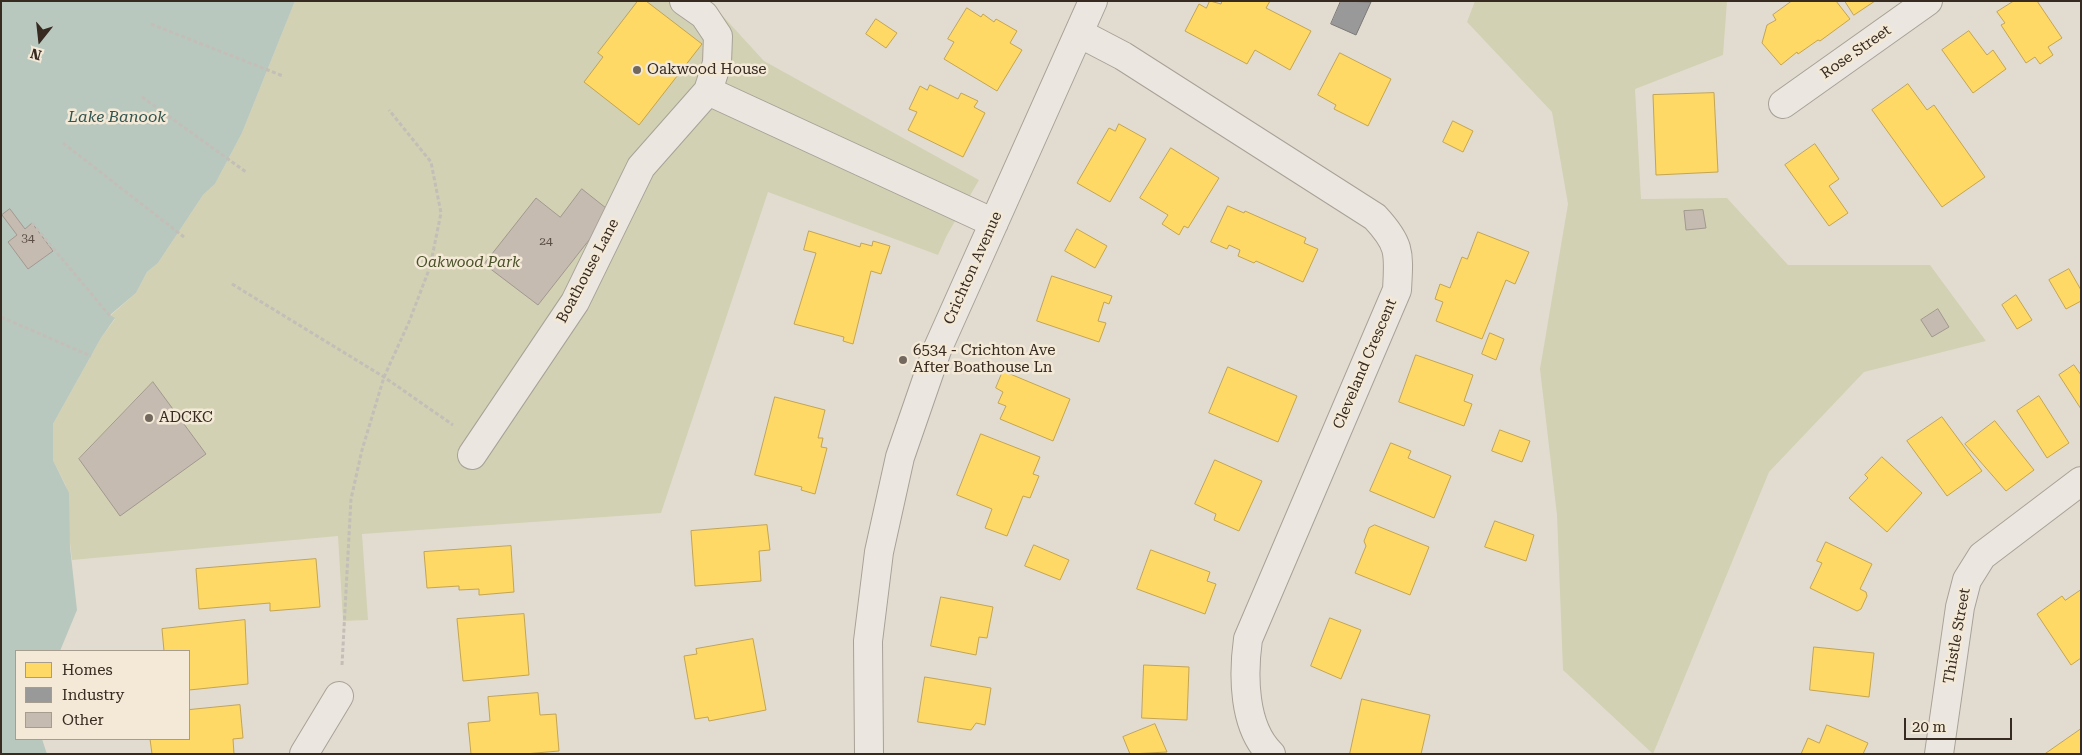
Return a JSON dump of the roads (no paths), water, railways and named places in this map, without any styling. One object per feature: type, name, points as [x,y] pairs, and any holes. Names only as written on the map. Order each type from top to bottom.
[{"type":"street","name":"Boathouse Lane","points":[[476,449],[575,302],[642,167],[708,91],[717,63],[718,36],[704,15],[684,1]]},
{"type":"street","name":"Crichton Avenue","points":[[869,754],[868,641],[879,552],[900,457],[937,350],[1093,1]]},
{"type":"street","name":"Rose Street","points":[[1783,104],[1928,1]]},
{"type":"street","name":"Cleveland Crescent","points":[[1079,33],[1123,56],[1375,217],[1393,236],[1399,260],[1397,290],[1248,639],[1244,666],[1250,723],[1271,754]]},
{"type":"street","points":[[708,91],[994,223]]},
{"type":"street","name":"Thistle Street","points":[[1939,754],[1960,607],[1967,580],[1982,556],[2081,481]]},
{"type":"street","points":[[304,754],[339,696]]},
{"type":"water","name":"Lake Banook","points":[[1,1],[295,1],[242,133],[215,184],[203,195],[158,263],[147,272],[136,293],[110,315],[115,318],[101,338],[53,424],[53,460],[69,493],[70,547],[77,610],[60,650],[15,650],[15,740],[42,740],[47,754],[1,754]]},
{"type":"place","name":"Oakwood House","points":[[637,70]]},
{"type":"place","name":"6534 - Crichton Ave After Boathouse Ln","points":[[903,360]]},
{"type":"place","name":"ADCKC","points":[[149,418]]},
{"type":"park label","name":"Oakwood Park","points":[[468,263]]}]
